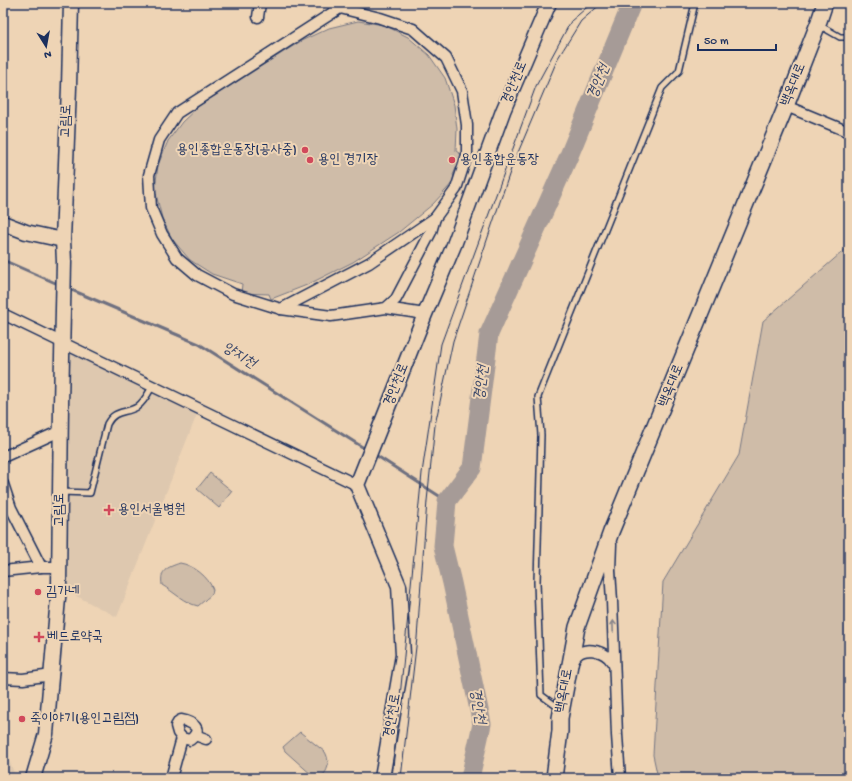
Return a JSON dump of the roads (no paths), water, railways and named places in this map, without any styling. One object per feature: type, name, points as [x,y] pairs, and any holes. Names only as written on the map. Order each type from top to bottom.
[{"type":"main road","name":"백옥대로","points":[[554,778],[562,710],[577,627],[611,532],[786,106],[825,3]]},
{"type":"street","name":"고림로","points":[[34,778],[46,734],[59,587],[60,431],[64,262],[62,240],[71,3]]},
{"type":"street","points":[[258,17],[260,3]]},
{"type":"street","name":"경안천로","points":[[382,778],[403,656],[399,586],[359,480],[454,245],[503,111],[549,3]]},
{"type":"street","points":[[386,308],[396,299],[431,232],[436,218],[456,189],[467,155],[467,125],[462,91],[446,58],[413,29],[340,6],[177,113],[159,140],[149,175],[151,208],[162,234],[177,258],[197,275],[233,294],[280,310],[331,316],[386,308],[425,314]]},
{"type":"street","points":[[786,106],[849,132]]},
{"type":"street","points":[[280,310],[369,263],[436,218]]},
{"type":"street","points":[[3,223],[26,232],[62,240]]},
{"type":"street","points":[[3,314],[62,341],[152,387],[359,480]]},
{"type":"street","points":[[3,456],[60,431]]},
{"type":"street","points":[[3,484],[11,508],[41,567]]},
{"type":"street","points":[[611,532],[610,570],[620,778]]},
{"type":"street","points":[[3,571],[41,567],[59,567]]},
{"type":"street","points":[[570,666],[577,655],[584,650],[591,650],[608,657],[614,665]]},
{"type":"street","points":[[3,678],[23,679],[52,675]]},
{"type":"street","points":[[181,720],[190,722],[196,730],[196,735],[190,740],[182,738],[173,724],[181,720]]},
{"type":"street","points":[[196,735],[206,739]]},
{"type":"street","points":[[171,778],[182,738]]},
{"type":"lane","points":[[562,710],[540,695],[537,582],[541,435],[538,396],[662,88],[679,71],[695,3]]},
{"type":"lane","points":[[818,24],[840,37],[849,37]]},
{"type":"lane","points":[[60,492],[90,493],[107,424],[110,418],[136,407],[144,401],[152,387]]},
{"type":"waterway","name":"경안천","points":[[470,778],[482,724],[443,546],[447,501],[472,468],[489,334],[568,158],[632,3]]},
{"type":"waterway","name":"양지천","points":[[3,260],[60,285]]},
{"type":"waterway","name":"양지천","points":[[67,288],[199,344],[367,450]]},
{"type":"waterway","name":"양지천","points":[[374,454],[447,501]]},
{"type":"tram line","points":[[392,778],[422,473],[441,344],[536,86],[571,21],[592,3]]},
{"type":"tram line","points":[[401,778],[417,638],[427,501],[435,425],[453,341],[511,169],[558,58],[581,21],[602,3]]},
{"type":"place","name":"용인종합운동장(공사중)","points":[[305,150]]},
{"type":"place","name":"용인 경기장","points":[[310,160]]},
{"type":"place","name":"용인종합운동장","points":[[452,160]]},
{"type":"place","name":"용인서울병원","points":[[109,510]]},
{"type":"place","name":"김가네","points":[[38,592]]},
{"type":"place","name":"베드로약국","points":[[39,637]]},
{"type":"place","name":"죽이야기(용인고림점)","points":[[22,719]]}]
